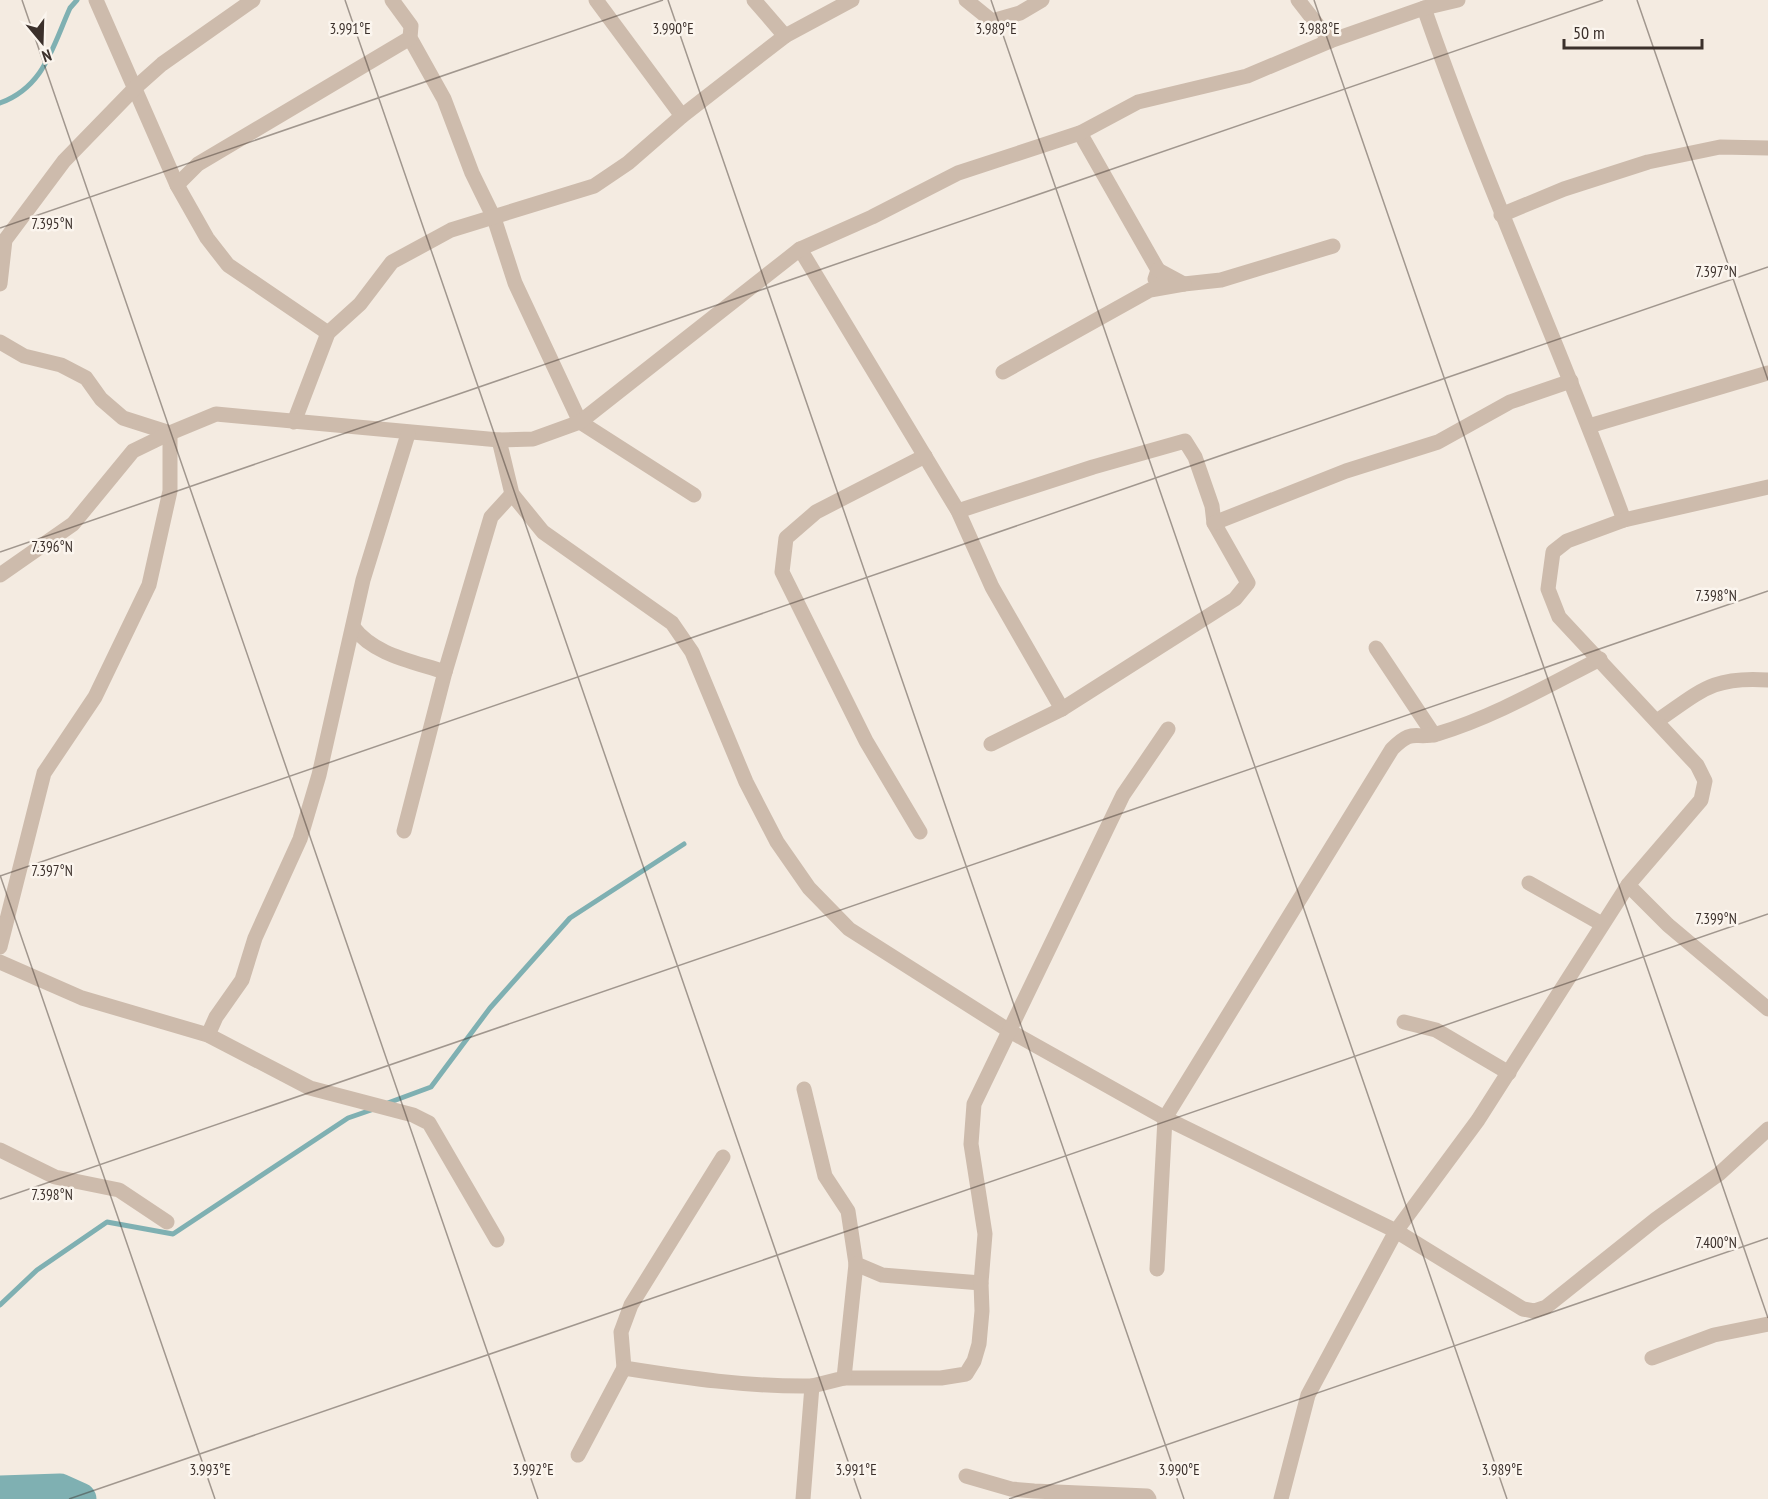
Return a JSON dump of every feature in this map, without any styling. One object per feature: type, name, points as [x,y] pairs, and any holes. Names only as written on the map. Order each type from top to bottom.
[{"type":"street","points":[[0,284],[5,240],[64,161],[135,88],[162,64],[253,0]]},
{"type":"street","points":[[392,0],[411,26],[410,38],[444,99],[472,173],[494,218],[514,283],[580,422],[694,495]]},
{"type":"street","points":[[596,0],[682,116]]},
{"type":"street","points":[[754,0],[785,36]]},
{"type":"street","points":[[294,422],[327,333],[360,304],[392,262],[451,230],[594,186],[628,163],[682,116],[785,36],[852,0]]},
{"type":"street","points":[[966,0],[992,21],[1020,13],[1042,0]]},
{"type":"street","points":[[1298,0],[1330,41]]},
{"type":"street","points":[[0,575],[73,524],[133,451],[216,414],[408,434],[499,440],[533,439],[580,422],[800,249],[872,218],[958,173],[1080,133],[1138,102],[1247,76],[1330,41],[1424,8],[1458,0]]},
{"type":"street","points":[[96,1],[177,185],[207,238],[228,265],[327,333]]},
{"type":"street","points":[[1424,8],[1452,89],[1501,215],[1589,426],[1624,520]]},
{"type":"street","points":[[177,185],[198,164],[410,38]]},
{"type":"street","points":[[1080,133],[1158,270],[1184,284]]},
{"type":"street","points":[[1501,215],[1564,189],[1647,162],[1720,147],[1768,148]]},
{"type":"street","points":[[1003,372],[1150,290],[1221,280],[1333,246]]},
{"type":"street","points":[[800,249],[958,511],[992,586],[1062,709]]},
{"type":"street","points":[[1150,290],[1158,270]]},
{"type":"street","points":[[0,342],[24,356],[61,365],[86,378],[101,399],[123,418],[170,433]]},
{"type":"street","points":[[1589,426],[1768,373]]},
{"type":"street","points":[[1214,523],[1346,471],[1438,442],[1510,402],[1570,381]]},
{"type":"street","points":[[0,947],[44,773],[95,697],[149,585],[170,491],[170,433]]},
{"type":"street","points":[[208,1035],[216,1017],[242,980],[255,938],[300,839],[319,775],[363,580],[408,434]]},
{"type":"street","points":[[499,440],[512,494],[543,532],[672,623],[692,652],[746,782],[777,842],[809,888],[849,929],[1008,1030],[1165,1118],[1396,1231],[1523,1309],[1534,1311],[1546,1307],[1656,1219],[1719,1174],[1768,1129]]},
{"type":"street","points":[[958,511],[1093,467],[1185,441],[1195,457],[1212,506],[1214,523],[1248,583],[1235,599],[1062,709],[991,744]]},
{"type":"street","points":[[920,832],[866,741],[782,572],[786,538],[816,512],[925,456]]},
{"type":"street","points":[[1281,1499],[1308,1395],[1396,1231],[1478,1120],[1628,885],[1701,800],[1705,782],[1697,765],[1559,617],[1548,589],[1554,552],[1567,541],[1624,520],[1768,487]]},
{"type":"street","points":[[404,831],[445,672],[491,517],[512,494]]},
{"type":"street","points":[[353,627],[363,640],[389,654],[445,672]]},
{"type":"street","points":[[1376,648],[1434,735]]},
{"type":"street","points":[[1157,1269],[1165,1118],[1392,749],[1412,734],[1434,735],[1503,709],[1600,659]]},
{"type":"street","points":[[1657,721],[1707,686],[1737,678],[1768,680]]},
{"type":"street","points":[[624,1368],[765,1387],[812,1386],[844,1378],[941,1378],[966,1374],[974,1361],[979,1344],[985,1234],[971,1144],[974,1104],[1124,795],[1168,729]]},
{"type":"street","points":[[1529,883],[1602,924]]},
{"type":"street","points":[[1628,885],[1668,925],[1768,1009]]},
{"type":"street","points":[[0,962],[82,998],[208,1035],[330,1096],[413,1115],[429,1123],[497,1240]]},
{"type":"street","points":[[1404,1022],[1436,1030],[1509,1073]]},
{"type":"street","points":[[804,1089],[825,1176],[848,1211],[856,1264],[844,1378]]},
{"type":"street","points":[[0,1150],[55,1177],[119,1190],[167,1222]]},
{"type":"street","points":[[578,1455],[624,1368],[621,1332],[631,1305],[723,1157]]},
{"type":"street","points":[[856,1264],[882,1275],[981,1284]]},
{"type":"street","points":[[1652,1358],[1714,1335],[1768,1324]]},
{"type":"street","points":[[803,1499],[812,1386]]},
{"type":"street","points":[[966,1476],[1011,1488],[1034,1491],[1147,1496],[1149,1499]]},
{"type":"waterway","points":[[0,103],[15,96],[37,76],[52,51],[70,8],[77,0]]},
{"type":"waterway","points":[[385,1104],[431,1087],[490,1008],[570,918],[684,844]]},
{"type":"waterway","points":[[0,1305],[37,1270],[107,1222],[173,1234],[348,1118],[374,1109]]},
{"type":"waterway","points":[[0,1492],[60,1490],[80,1499]]}]
